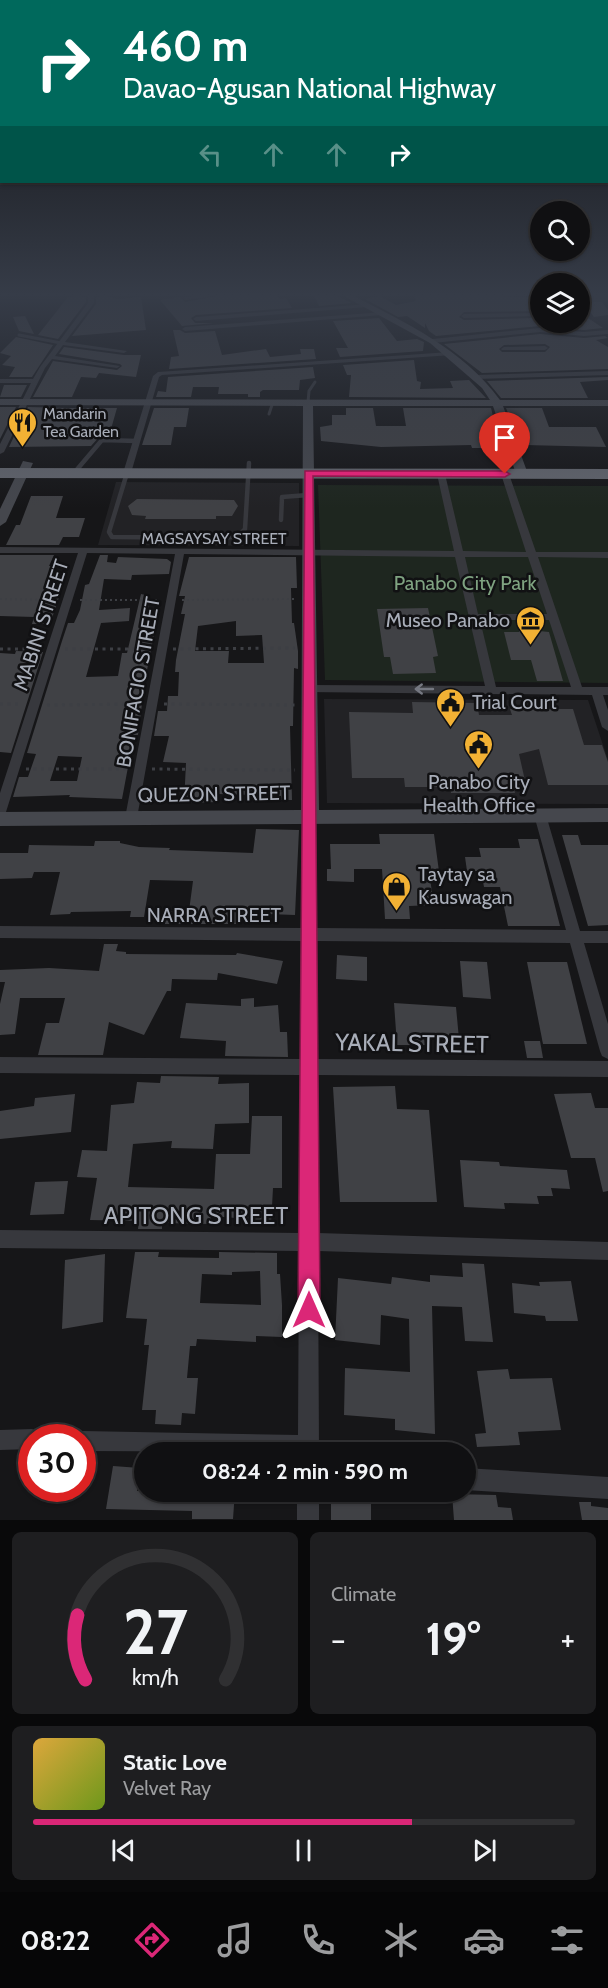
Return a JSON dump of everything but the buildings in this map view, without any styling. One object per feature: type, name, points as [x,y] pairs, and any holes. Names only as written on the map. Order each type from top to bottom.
[{"type":"highway","points":[[0,463],[25,468],[440,469],[520,469],[608,464]]},
{"type":"highway","points":[[0,473],[25,468]]},
{"type":"highway","points":[[440,469],[505,474],[520,469],[608,474]]},
{"type":"street","points":[[0,452],[22,402],[44,366]]},
{"type":"street","points":[[129,468],[156,375],[163,372],[260,366]]},
{"type":"street","points":[[463,366],[476,377],[497,403],[520,469]]},
{"type":"street","points":[[476,377],[608,373]]},
{"type":"street","points":[[0,381],[34,381]]},
{"type":"street","points":[[0,402],[608,403]]},
{"type":"street","points":[[308,402],[310,688],[308,1442]]},
{"type":"street","points":[[0,522],[25,468]]},
{"type":"street","points":[[440,469],[491,690]]},
{"type":"street","points":[[505,474],[578,691]]},
{"type":"street","name":"MAGSAYSAY STREET","points":[[0,550],[608,555]]},
{"type":"street","name":"MABINI STREET","points":[[0,812],[83,552]]},
{"type":"street","name":"BONIFACIO STREET","points":[[131,818],[180,553]]},
{"type":"street","points":[[474,617],[553,617]]},
{"type":"street","points":[[310,688],[602,691],[608,727]]},
{"type":"street","name":"QUEZON STREET","points":[[0,819],[310,815],[608,815]]},
{"type":"street","points":[[540,815],[608,1051]]},
{"type":"street","name":"NARRA STREET","points":[[0,932],[608,937]]},
{"type":"street","name":"YAKAL STREET","points":[[0,1065],[608,1069]]},
{"type":"street","name":"APITONG STREET","points":[[0,1239],[309,1242],[608,1251]]},
{"type":"street","points":[[0,1440],[18,1439]]},
{"type":"street","points":[[96,1441],[134,1443]]},
{"type":"street","points":[[476,1480],[608,1488]]},
{"type":"street","points":[[308,1502],[308,1520]]},
{"type":"lane","points":[[308,402],[309,391],[315,382]]},
{"type":"lane","points":[[269,414],[273,402]]},
{"type":"lane","points":[[76,468],[99,448],[102,440],[137,441]]},
{"type":"lane","points":[[129,468],[109,532],[116,539],[238,536],[245,529],[249,468]]},
{"type":"lane","points":[[281,520],[282,497],[308,495]]},
{"type":"path","points":[[0,599],[171,601],[309,599]]},
{"type":"path","points":[[14,769],[310,770]]},
{"type":"shaded area","points":[[116,482],[299,483],[299,546],[98,545]]},
{"type":"shaded area","points":[[324,699],[588,700],[608,760],[608,804],[327,803]]},
{"type":"green space","name":"Panabo City Park","points":[[318,485],[608,486],[608,683],[325,680]]},
{"type":"place","name":"Mandarin Tea Garden","points":[[22,448]]},
{"type":"place","name":"Museo Panabo","points":[[531,646]]},
{"type":"place","name":"Trial Court","points":[[451,728]]},
{"type":"place","name":"Panabo City Health Office","points":[[479,770]]},
{"type":"place","name":"Taytay sa Kauswagan","points":[[397,912]]},
{"type":"route","points":[[309,1310],[308,473],[505,474]]}]
